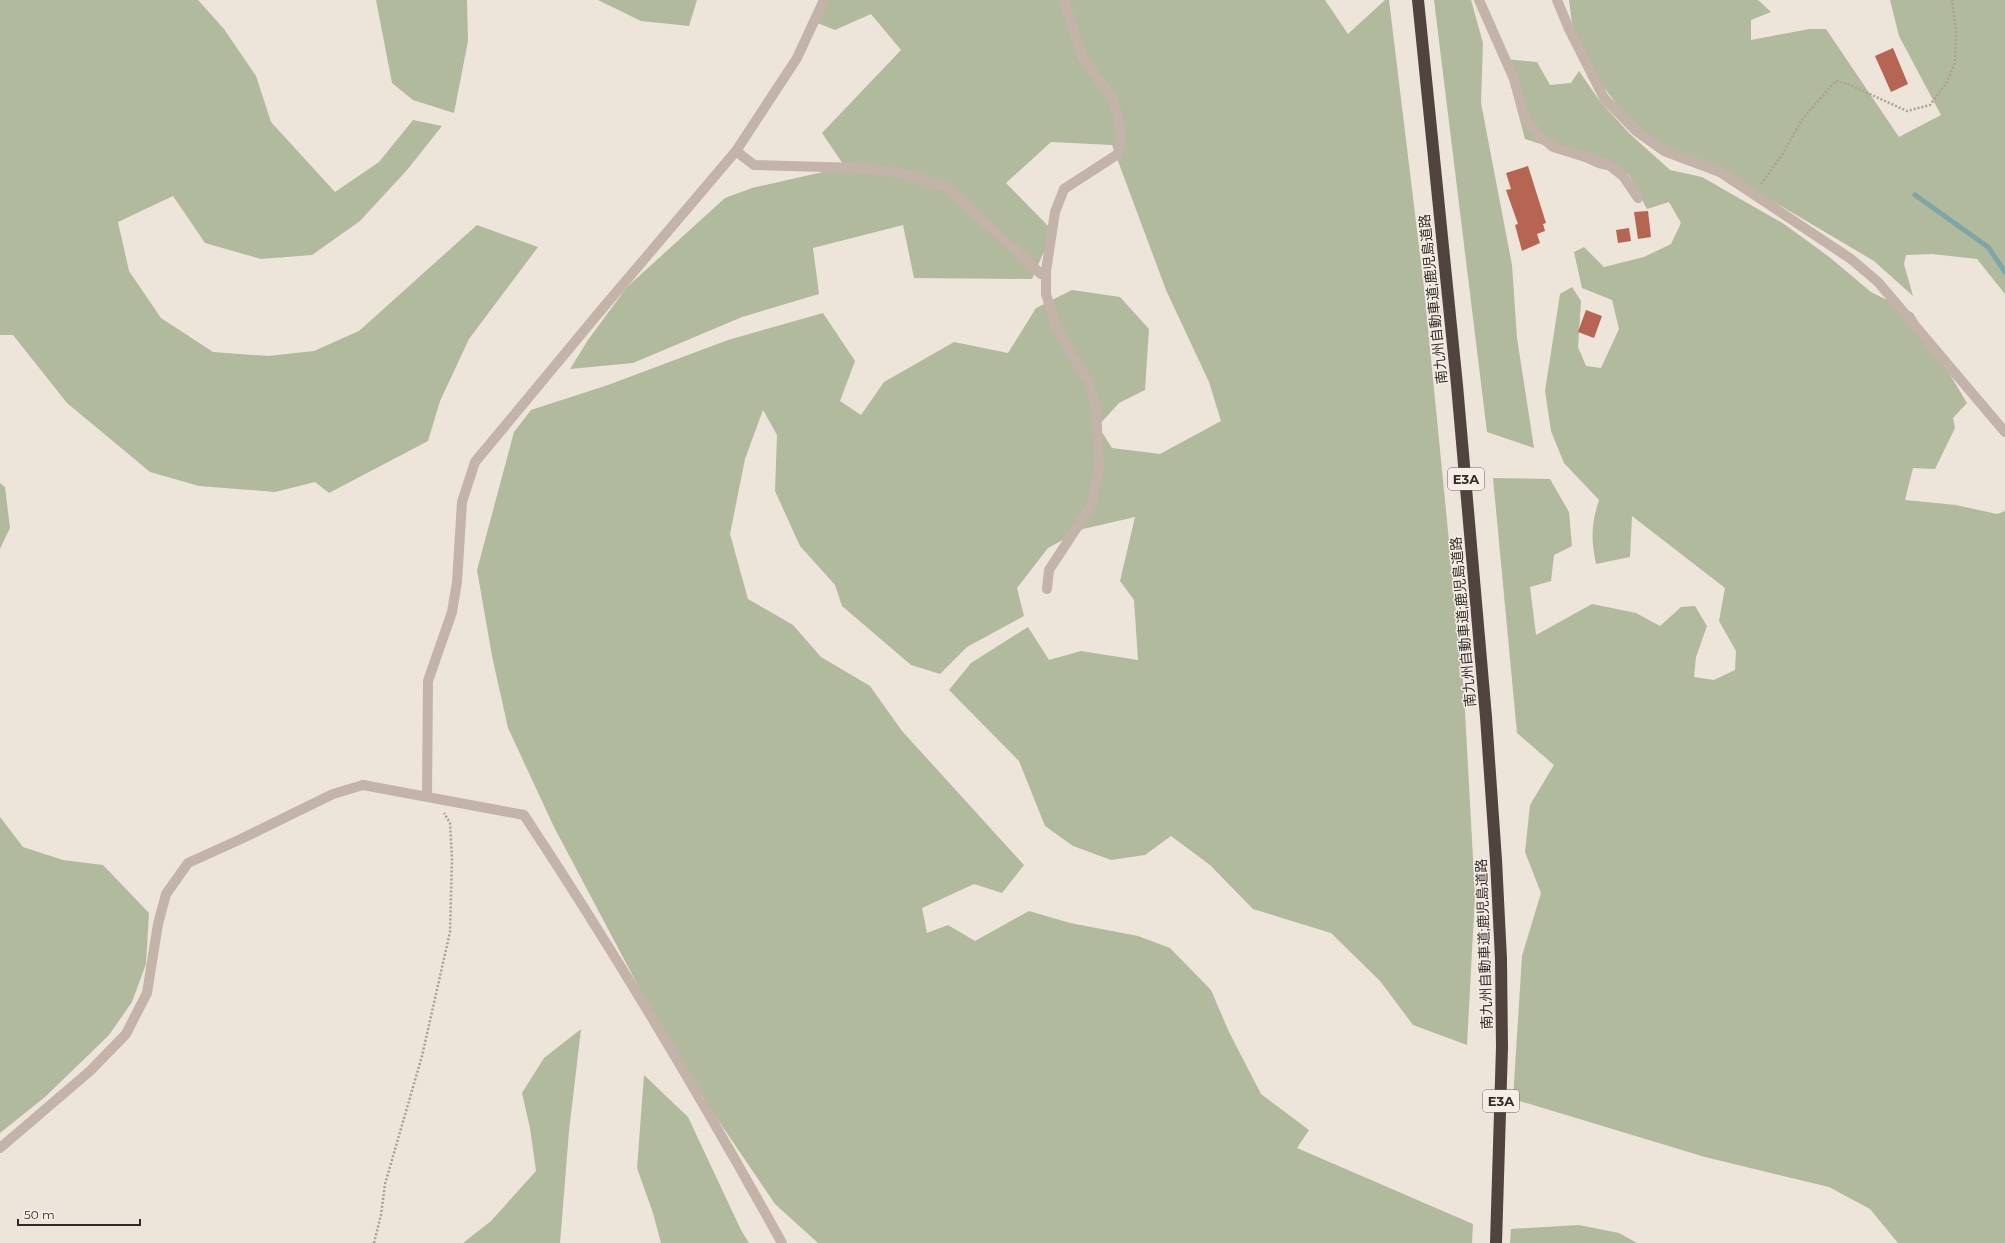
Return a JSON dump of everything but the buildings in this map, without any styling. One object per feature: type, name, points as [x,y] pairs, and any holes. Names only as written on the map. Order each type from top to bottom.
[{"type":"highway","name":"南九州自動車道;鹿児島道路","points":[[1418,0],[1457,385],[1484,693],[1501,959],[1502,1054],[1496,1243]]},
{"type":"street","points":[[430,796],[428,681],[452,612],[457,582],[462,502],[475,462],[736,151],[797,58],[824,0]]},
{"type":"street","points":[[1047,589],[1049,570],[1091,506],[1099,469],[1096,406],[1088,382],[1056,326],[1046,294],[1046,271],[1055,212],[1064,189],[1118,154],[1121,136],[1118,114],[1111,97],[1082,56],[1064,0]]},
{"type":"street","points":[[1479,0],[1514,79],[1525,119],[1542,138],[1553,147],[1608,164],[1623,176],[1638,198]]},
{"type":"street","points":[[1557,0],[1569,29],[1604,98],[1636,130],[1664,152],[1720,172],[1851,259],[1878,282],[2005,432]]},
{"type":"street","points":[[736,151],[754,165],[859,168],[901,173],[947,187],[1040,274],[1046,271]]},
{"type":"street","points":[[0,1148],[90,1071],[126,1034],[148,993],[158,924],[166,894],[188,863],[333,794],[362,785],[430,796],[524,815],[573,889],[623,970],[735,1158],[782,1243]]},
{"type":"path","points":[[1753,195],[1782,155],[1803,118],[1836,82],[1850,85],[1907,111],[1930,105],[1947,82],[1955,62],[1956,31],[1952,0]]},
{"type":"path","points":[[374,1243],[381,1215],[385,1184],[422,1056],[450,932],[452,858],[450,823],[430,796]]},
{"type":"green space","points":[[0,0],[198,0],[224,29],[256,76],[271,122],[335,192],[379,162],[413,120],[442,126],[407,170],[360,221],[312,255],[261,259],[205,243],[173,196],[118,222],[129,271],[161,318],[213,352],[268,356],[314,351],[359,331],[477,225],[538,247],[469,339],[440,401],[428,441],[329,493],[315,482],[275,492],[199,486],[150,472],[67,403],[13,335],[0,335]]},
{"type":"green space","points":[[376,0],[467,0],[468,41],[454,113],[413,100],[392,83]]},
{"type":"green space","points":[[598,0],[697,0],[689,26],[641,21]]},
{"type":"green space","points":[[823,0],[1325,0],[1348,34],[1385,0],[1389,0],[1424,288],[1464,693],[1475,895],[1467,1045],[1413,1025],[1380,981],[1331,933],[1253,909],[1210,865],[1171,836],[1145,855],[1111,860],[1073,846],[1045,826],[1019,761],[949,690],[971,663],[1028,627],[1049,660],[1081,651],[1138,660],[1134,600],[1120,581],[1135,517],[1083,529],[1048,548],[1017,588],[1024,616],[967,647],[940,674],[911,665],[842,606],[835,585],[800,546],[775,491],[777,435],[763,410],[745,459],[730,534],[748,599],[793,625],[821,657],[870,686],[902,731],[1024,865],[1002,893],[974,884],[922,908],[927,933],[948,925],[975,941],[1029,911],[1070,923],[1138,936],[1170,948],[1211,990],[1229,1032],[1261,1094],[1309,1130],[1297,1148],[1473,1224],[1472,1243],[818,1243],[775,1204],[678,1061],[554,827],[508,728],[492,656],[477,570],[514,432],[531,410],[608,385],[728,340],[823,313],[855,361],[840,401],[861,415],[884,382],[954,342],[1008,353],[1036,308],[1072,290],[1120,297],[1149,329],[1145,390],[1119,403],[1098,426],[1112,448],[1160,454],[1221,421],[1209,382],[1166,290],[1112,145],[1051,142],[1006,183],[1053,231],[1032,279],[914,278],[903,225],[813,248],[819,294],[742,317],[633,363],[570,369],[588,340],[627,287],[725,198],[752,188],[845,167],[822,133],[901,50],[871,14],[835,30],[810,20]]},
{"type":"green space","points":[[1434,0],[1471,0],[1483,43],[1481,103],[1512,265],[1517,338],[1534,448],[1487,432]]},
{"type":"green space","points":[[1569,0],[1758,0],[1771,12],[1751,20],[1751,40],[1809,29],[1826,29],[1899,137],[1941,115],[1899,36],[1890,0],[2005,0],[2005,294],[1977,259],[1932,254],[1906,255],[1904,264],[1913,296],[1874,261],[1752,189],[1660,147],[1620,109],[1591,70],[1574,40]]},
{"type":"green space","points":[[1504,59],[1537,62],[1550,85],[1571,83],[1579,71],[1599,100],[1629,133],[1670,170],[1702,177],[1784,224],[1828,256],[1871,292],[1913,313],[1967,403],[1953,418],[1955,428],[1935,469],[1913,468],[1905,500],[1956,505],[1997,514],[2005,511],[2005,1243],[1898,1243],[1870,1209],[1829,1187],[1705,1157],[1513,1099],[1522,956],[1541,893],[1525,852],[1530,805],[1554,765],[1517,733],[1493,478],[1550,479],[1569,512],[1572,546],[1554,555],[1551,581],[1530,587],[1536,635],[1592,604],[1636,613],[1660,626],[1681,607],[1695,606],[1707,626],[1696,657],[1694,677],[1714,680],[1735,670],[1736,651],[1719,621],[1725,588],[1632,516],[1630,557],[1596,564],[1593,547],[1593,524],[1599,500],[1564,463],[1551,431],[1545,391],[1560,294],[1572,287],[1581,301],[1578,347],[1586,366],[1601,368],[1619,329],[1612,300],[1582,288],[1574,252],[1584,247],[1604,267],[1644,257],[1671,244],[1681,223],[1669,202],[1647,209],[1629,175],[1598,168],[1553,148],[1525,139]]},
{"type":"green space","points":[[0,483],[5,487],[10,528],[0,549]]},
{"type":"green space","points":[[0,817],[23,847],[63,860],[103,865],[149,913],[146,964],[132,1002],[109,1035],[45,1097],[0,1133]]},
{"type":"green space","points":[[581,1029],[569,1131],[560,1243],[463,1243],[491,1221],[536,1171],[530,1128],[522,1093],[544,1058]]},
{"type":"green space","points":[[644,1075],[688,1117],[741,1230],[749,1243],[661,1243],[653,1213],[637,1168]]},
{"type":"green space","points":[[1579,1225],[1619,1233],[1637,1243],[1510,1243],[1511,1229]]},
{"type":"waterway","points":[[1915,195],[1988,247],[2005,272]]}]
